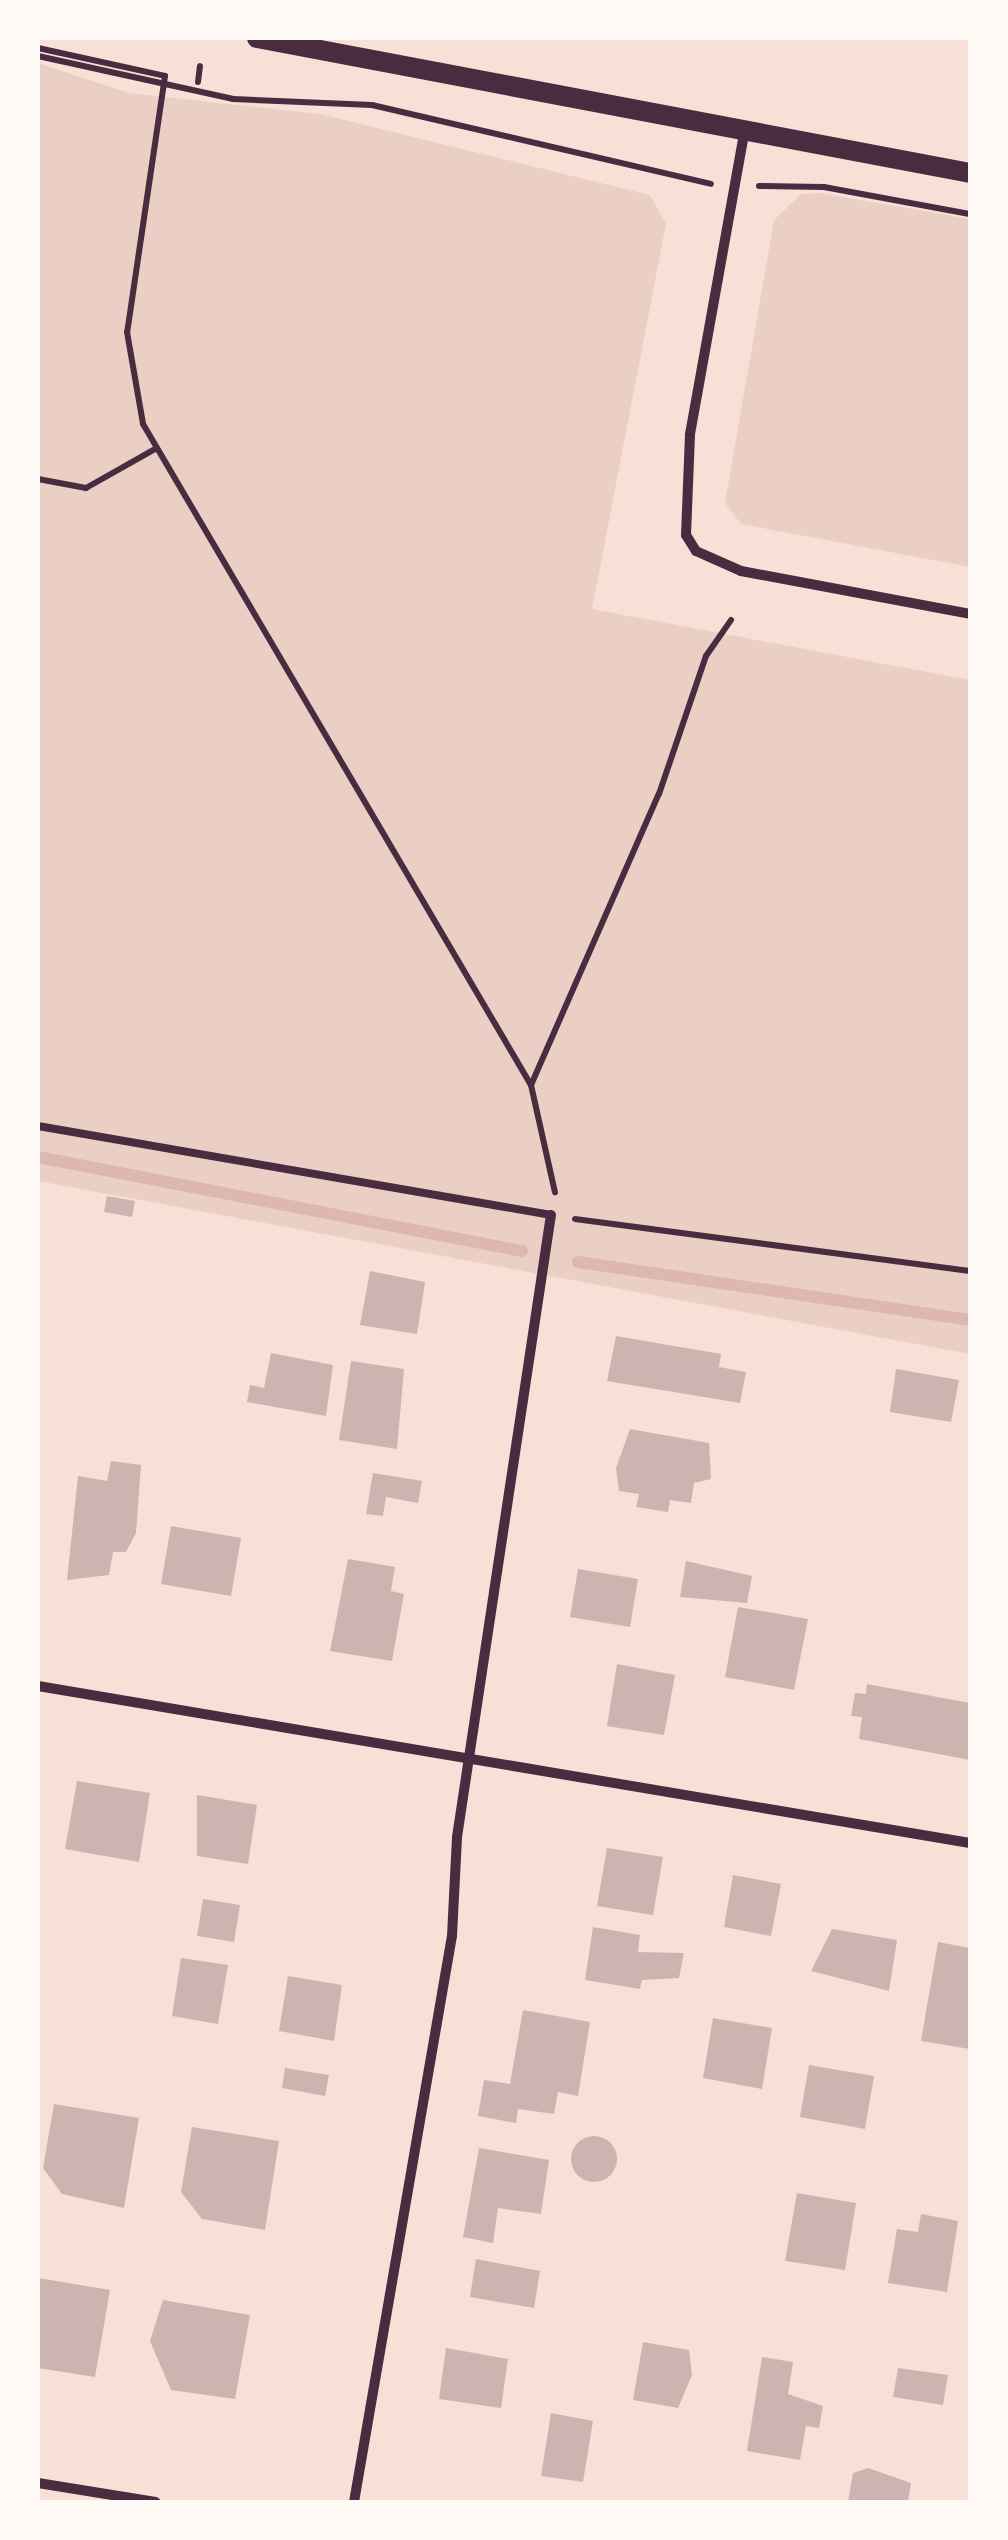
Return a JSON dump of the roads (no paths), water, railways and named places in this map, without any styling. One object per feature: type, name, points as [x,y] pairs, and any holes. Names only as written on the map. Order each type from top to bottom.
[{"type":"main road","points":[[257,38],[744,134],[970,173]]},
{"type":"street","points":[[744,134],[690,435],[686,536],[696,550],[741,571],[970,614]]},
{"type":"street","points":[[354,2502],[452,1936],[469,1758],[551,1215]]},
{"type":"street","points":[[38,1686],[970,1843]]},
{"type":"street","points":[[38,2482],[155,2502]]},
{"type":"lane","points":[[38,1126],[551,1215]]},
{"type":"waterway","points":[[38,1157],[522,1251]]},
{"type":"waterway","points":[[578,1262],[970,1320]]}]
